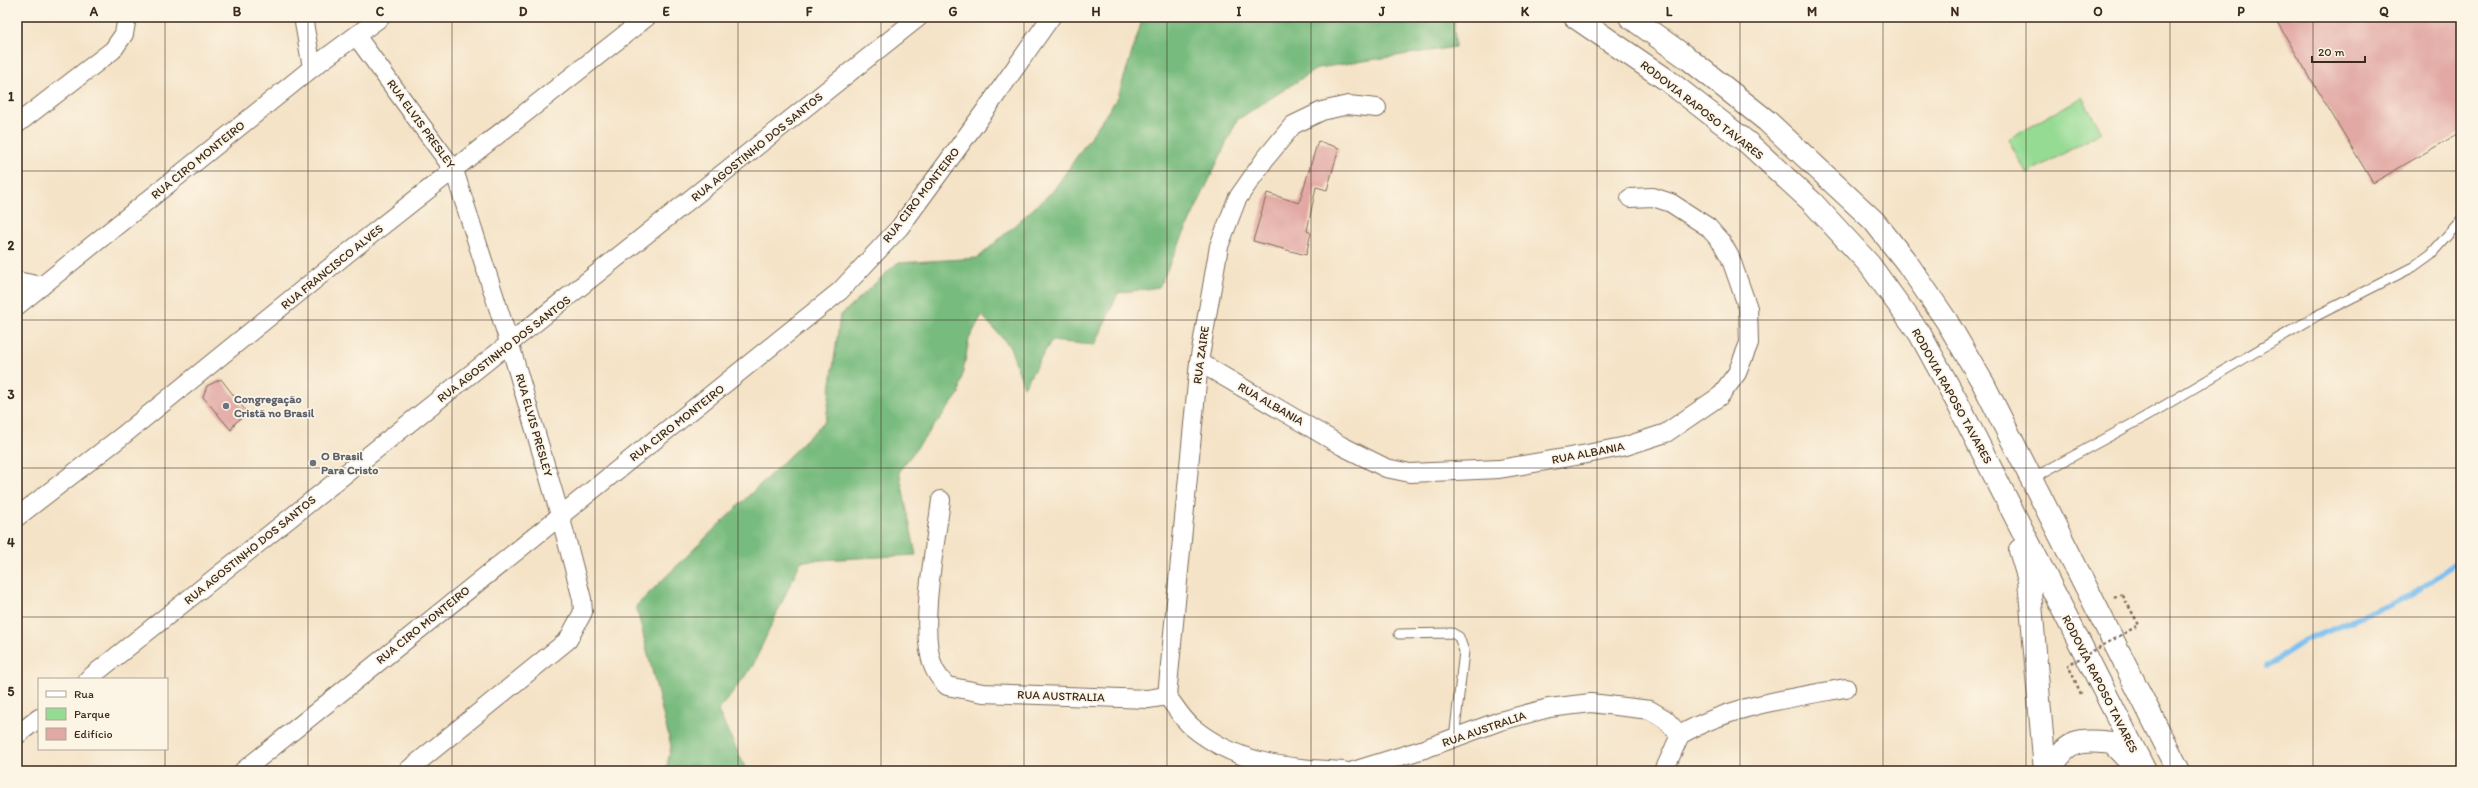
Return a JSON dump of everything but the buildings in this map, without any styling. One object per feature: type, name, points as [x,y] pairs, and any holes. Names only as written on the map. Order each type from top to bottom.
[{"type":"highway","name":"RODOVIA RAPOSO TAVARES","points":[[1575,17],[1673,84],[1748,143],[1812,202],[1868,264],[1920,334],[1987,458],[2054,595],[2145,771]]},
{"type":"highway","points":[[1630,17],[1690,60],[1767,122],[1874,221],[1907,263],[1946,320],[1983,383],[2179,771]]},
{"type":"highway","points":[[1987,458],[2016,535],[2029,580],[2045,771]]},
{"type":"highway","points":[[2050,771],[2057,758],[2069,745],[2093,742],[2112,744],[2139,771]]},
{"type":"street","points":[[17,124],[113,50],[124,34],[127,17]]},
{"type":"street","points":[[303,17],[312,68]]},
{"type":"street","name":"RUA CIRO MONTEIRO","points":[[17,306],[312,68],[357,37],[381,17]]},
{"type":"street","name":"RUA FRANCISCO ALVES","points":[[17,517],[121,437],[647,17]]},
{"type":"street","name":"RUA AGOSTINHO DOS SANTOS","points":[[89,678],[510,345],[919,17]]},
{"type":"street","name":"RUA CIRO MONTEIRO","points":[[243,771],[560,515],[707,400],[840,291],[900,227],[1051,17]]},
{"type":"street","name":"RUA ELVIS PRESLEY","points":[[357,37],[454,170],[510,345],[560,515],[582,599],[583,612],[568,640],[407,771]]},
{"type":"street","name":"RUA ZAIRE","points":[[1167,696],[1199,362],[1219,246],[1237,200],[1265,159],[1293,125],[1322,112],[1348,105],[1377,108]]},
{"type":"street","name":"RUA ALBANIA","points":[[1199,362],[1342,446],[1386,468],[1410,473],[1514,466],[1626,446],[1666,433],[1720,396],[1737,373],[1749,343],[1748,308],[1730,257],[1722,242],[1708,227],[1671,203],[1653,196],[1630,198]]},
{"type":"street","points":[[17,281],[42,286]]},
{"type":"street","name":"RUA AUSTRALIA","points":[[941,500],[928,613],[928,648],[933,667],[947,686],[983,693],[1148,699],[1167,696]]},
{"type":"street","points":[[1664,771],[1680,735],[1698,724],[1786,699],[1846,688]]},
{"type":"street","points":[[1167,696],[1191,727],[1233,753],[1269,765],[1344,771]]},
{"type":"street","name":"RUA AUSTRALIA","points":[[1353,771],[1454,739],[1500,721],[1549,708],[1591,703],[1650,710],[1665,719],[1680,735]]},
{"type":"street","points":[[17,736],[38,719]]},
{"type":"lane","points":[[2031,480],[2145,417],[2318,315],[2413,267],[2431,254],[2461,220]]},
{"type":"lane","points":[[1399,634],[1452,633],[1463,643],[1464,651],[1454,739]]},
{"type":"path","points":[[2081,694],[2068,665],[2139,625],[2122,594]]},
{"type":"green space","points":[[1143,17],[1454,17],[1455,47],[1318,68],[1237,120],[1159,287],[1118,293],[1095,345],[1051,341],[1024,387],[1010,347],[982,315],[969,339],[959,394],[899,471],[916,555],[801,561],[752,667],[718,711],[747,771],[666,771],[671,746],[636,606],[826,420],[840,316],[897,263],[978,258],[1053,191],[1118,97]]},
{"type":"green space","points":[[2082,97],[2102,132],[2027,174],[2008,139]]},
{"type":"waterway","points":[[2266,666],[2303,642],[2412,595],[2461,559]]},
{"type":"place","name":"Congregação Cristã no Brasil","points":[[226,406]]},
{"type":"place","name":"O Brasil Para Cristo","points":[[313,463]]}]
